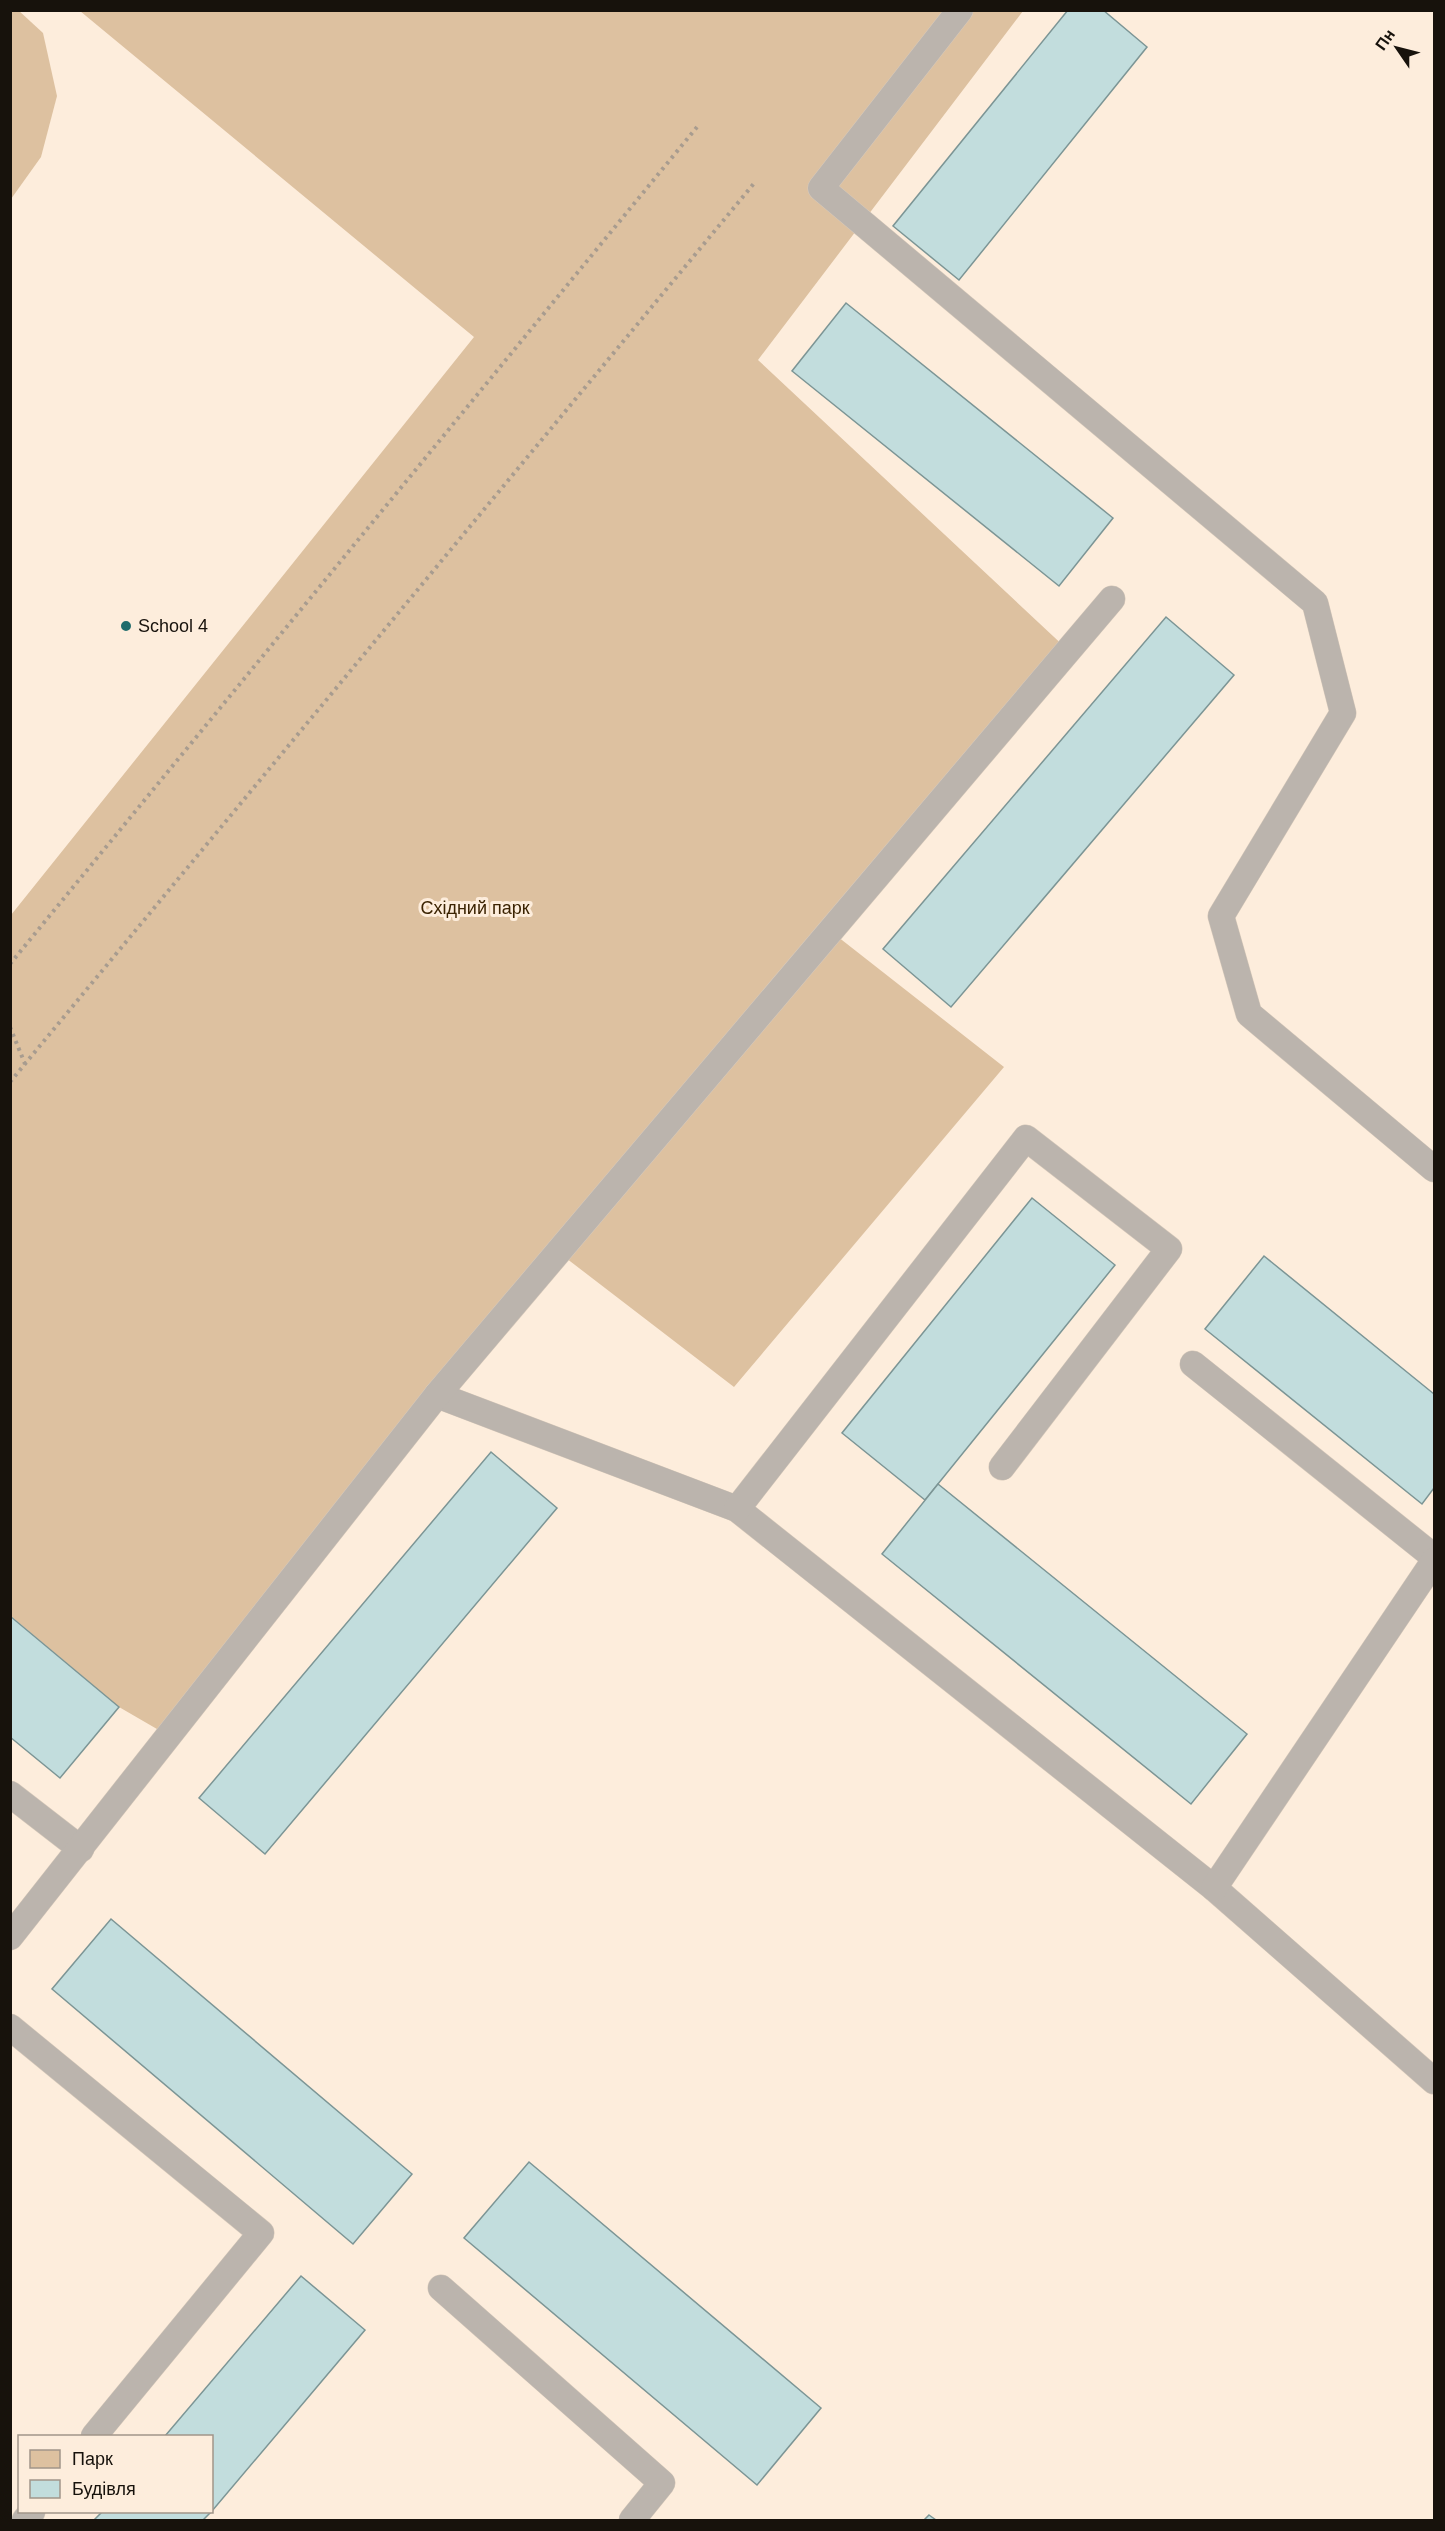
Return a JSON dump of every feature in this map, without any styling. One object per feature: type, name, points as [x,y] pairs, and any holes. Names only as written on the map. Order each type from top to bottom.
[{"type":"lane","points":[[960,10],[821,188],[1315,603],[1343,713],[1221,916],[1249,1014],[1434,1169]]},
{"type":"lane","points":[[10,1937],[437,1395],[1112,599]]},
{"type":"lane","points":[[737,1509],[1026,1138],[1169,1249],[1002,1467]]},
{"type":"lane","points":[[1193,1365],[1434,1559],[1214,1888]]},
{"type":"lane","points":[[437,1395],[737,1509],[1214,1888],[1434,2081]]},
{"type":"lane","points":[[10,1794],[81,1849]]},
{"type":"lane","points":[[10,2027],[261,2233],[95,2435]]},
{"type":"lane","points":[[441,2288],[662,2483],[632,2520]]},
{"type":"path","points":[[10,964],[696,127]]},
{"type":"path","points":[[10,1082],[756,181]]},
{"type":"path","points":[[10,1027],[25,1064]]},
{"type":"green space","points":[[18,10],[43,33],[57,96],[41,157],[11,199],[10,11]]},
{"type":"green space","name":"Східний парк","points":[[80,11],[1023,11],[758,360],[1069,651],[833,933],[1004,1067],[734,1387],[562,1255],[169,1736],[119,1707],[11,1616],[11,915],[474,337]]},
{"type":"building","points":[[1068,10],[1103,10],[1147,47],[959,280],[893,226]]},
{"type":"building","points":[[846,303],[1113,518],[1059,586],[792,371]]},
{"type":"building","points":[[1166,617],[1234,675],[951,1007],[883,949]]},
{"type":"building","points":[[1032,1198],[1115,1265],[925,1500],[842,1433]]},
{"type":"building","points":[[1264,1256],[1434,1394],[1434,1488],[1422,1504],[1205,1329]]},
{"type":"building","points":[[491,1452],[557,1508],[265,1854],[199,1798]]},
{"type":"building","points":[[938,1484],[1247,1734],[1191,1804],[882,1554]]},
{"type":"building","points":[[10,1616],[119,1707],[60,1778],[10,1737]]},
{"type":"building","points":[[111,1919],[412,2174],[353,2244],[52,1989]]},
{"type":"building","points":[[529,2162],[821,2408],[757,2485],[464,2238]]},
{"type":"building","points":[[301,2276],[365,2330],[213,2510],[213,2435],[166,2435]]},
{"type":"building","points":[[101,2513],[210,2513],[203,2520],[94,2520]]},
{"type":"building","points":[[929,2515],[936,2520],[924,2520]]},
{"type":"place","name":"School 4","points":[[126,626]]}]
